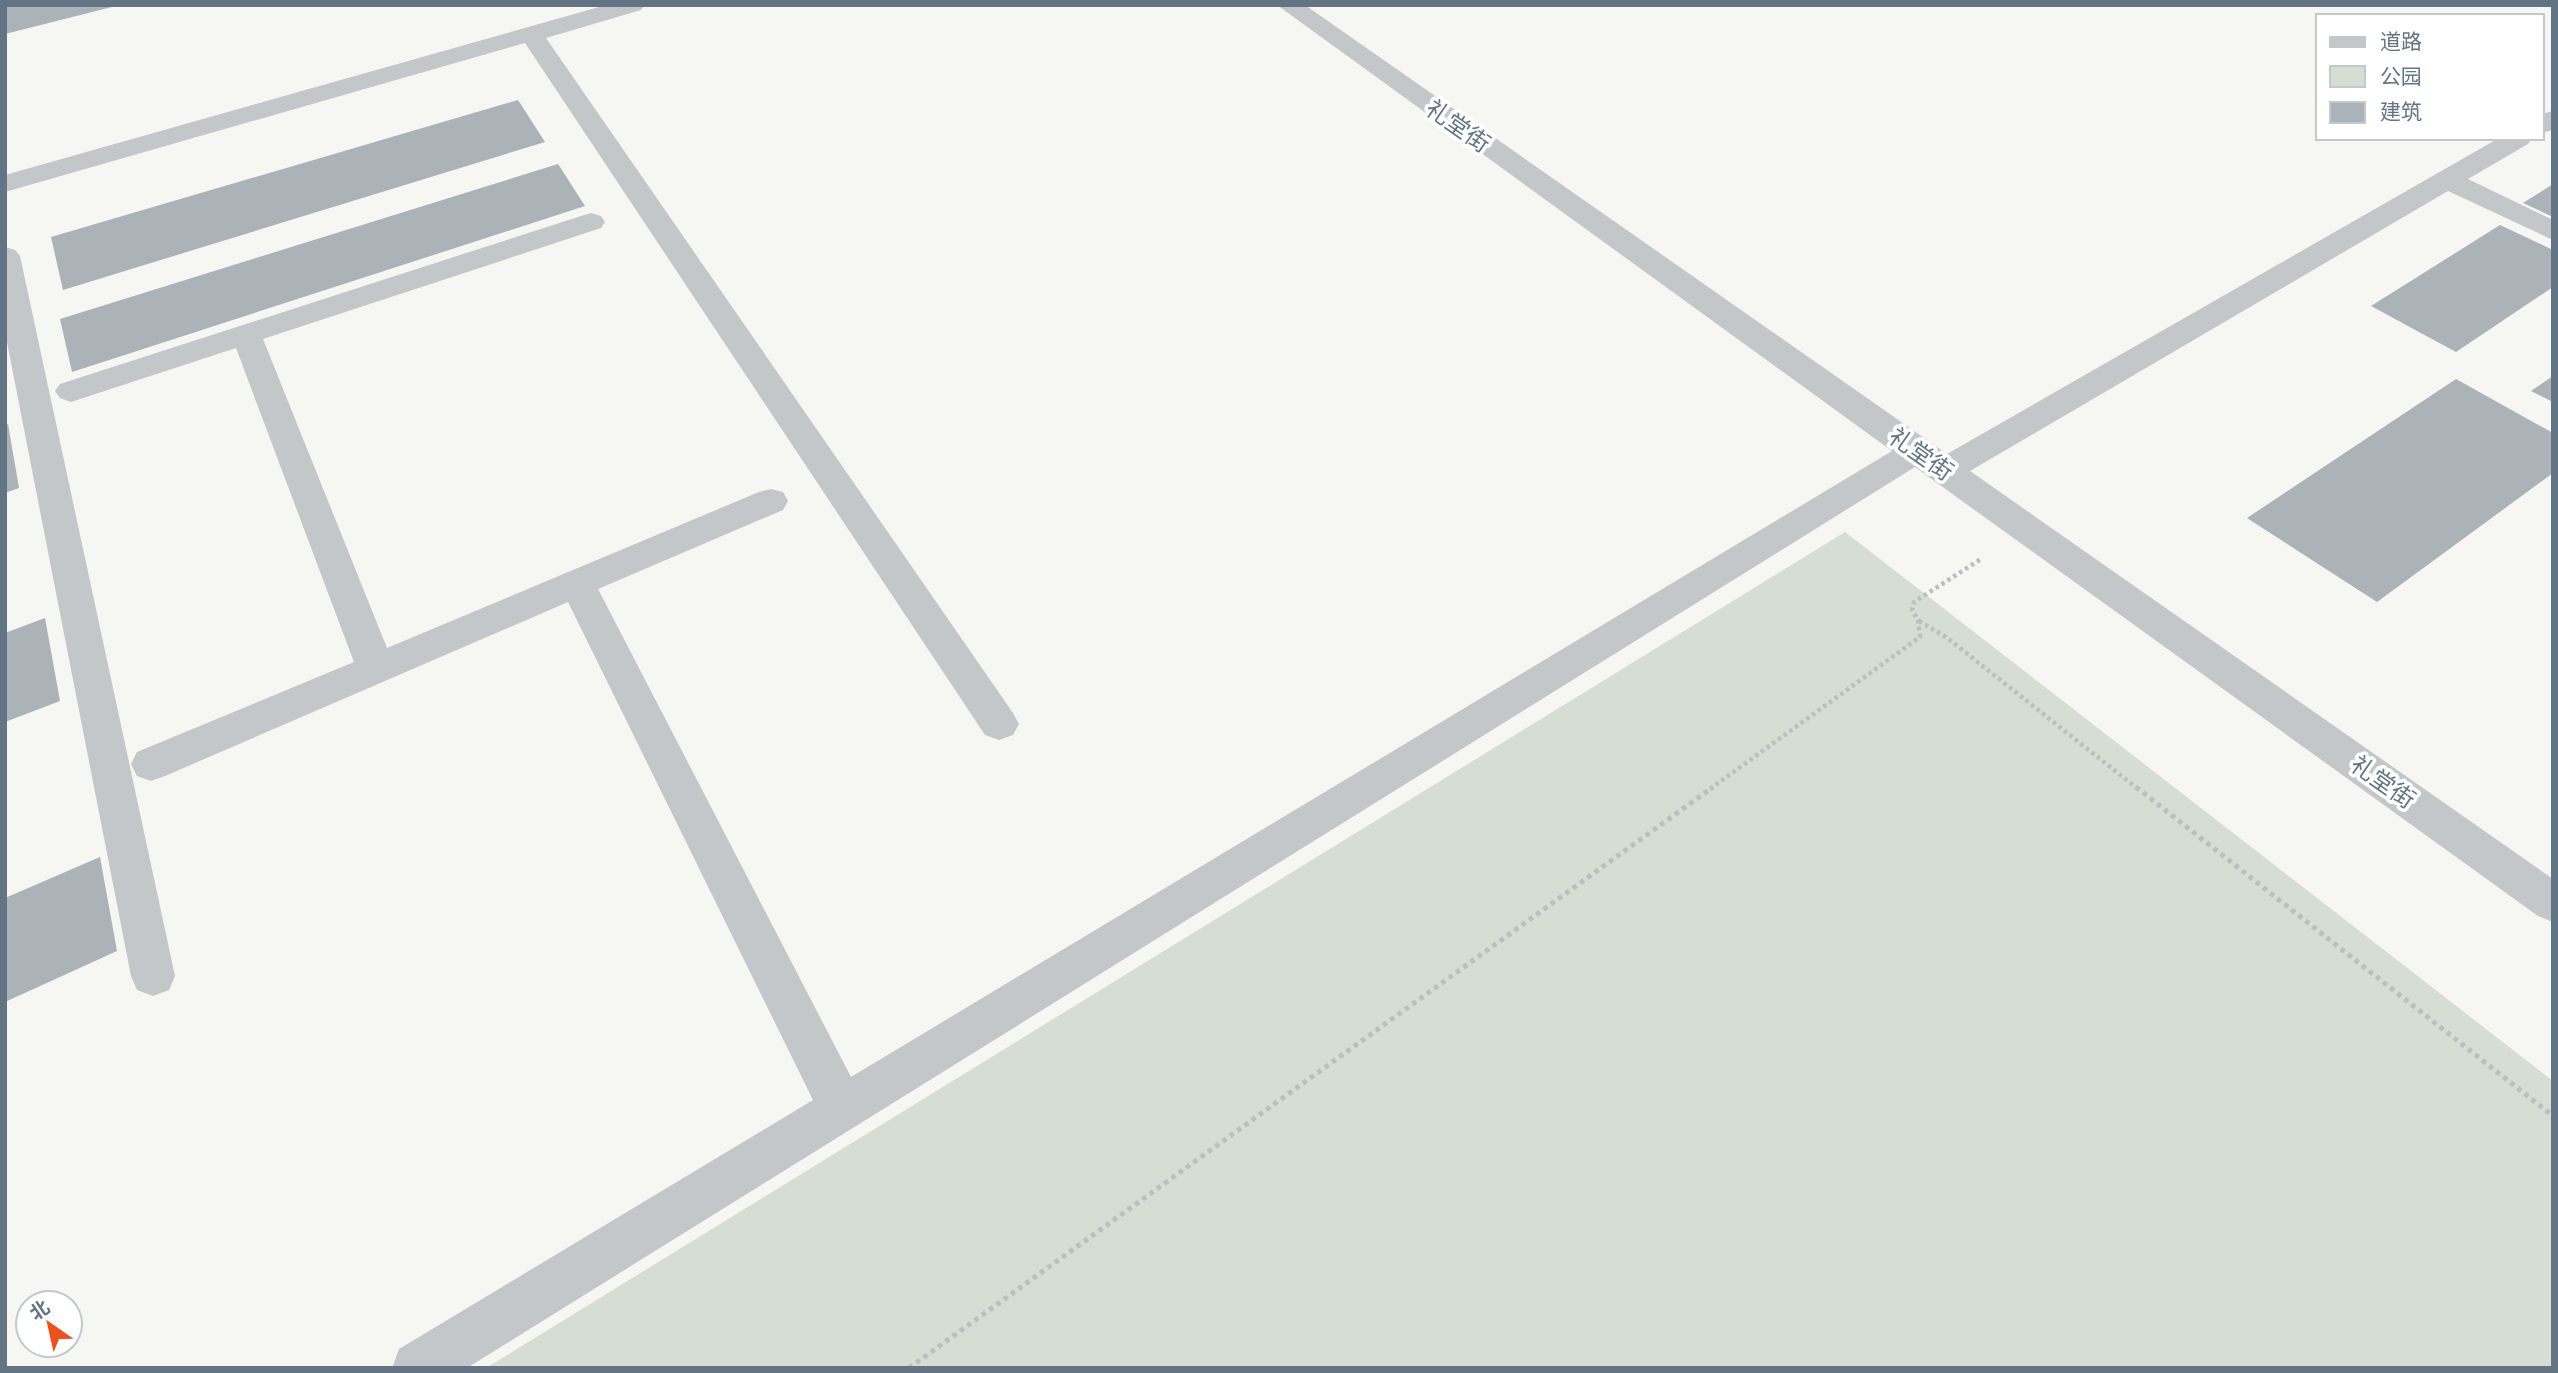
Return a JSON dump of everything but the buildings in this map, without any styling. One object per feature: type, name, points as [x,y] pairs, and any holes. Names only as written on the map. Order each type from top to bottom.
[{"type":"street","points":[[5,184],[540,22],[633,5]]},
{"type":"street","name":"礼堂街","points":[[1289,5],[2553,903]]},
{"type":"street","points":[[540,22],[999,724]]},
{"type":"street","points":[[418,1368],[842,1108],[1930,461],[2448,180],[2516,140]]},
{"type":"street","points":[[2448,180],[2553,231]]},
{"type":"street","points":[[71,391],[591,222]]},
{"type":"street","points":[[5,256],[153,975]]},
{"type":"street","points":[[246,334],[376,668]]},
{"type":"street","points":[[151,764],[771,501]]},
{"type":"street","points":[[577,583],[842,1108]]},
{"type":"path","points":[[909,1368],[1920,637],[1918,620],[1912,610],[1914,602],[2026,529]]},
{"type":"path","points":[[1918,620],[1945,637],[2553,1116]]},
{"type":"green space","points":[[1845,532],[2553,1081],[2553,1368],[486,1368]]}]
